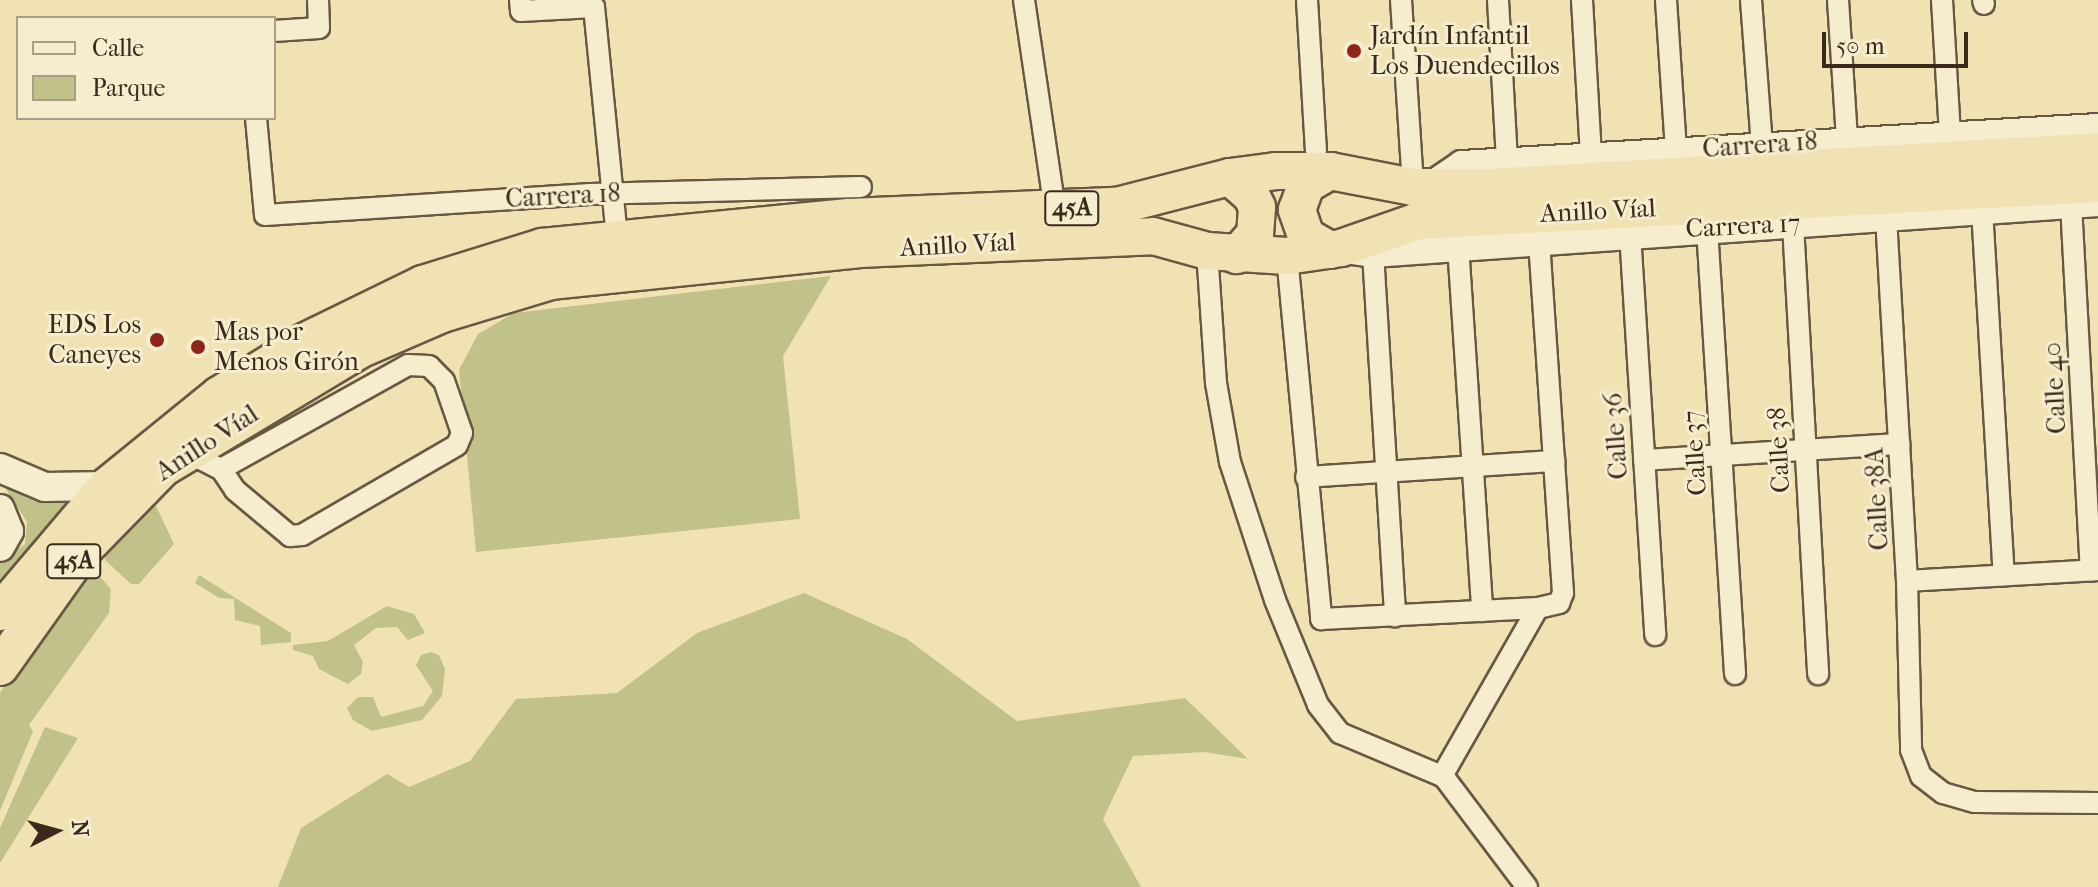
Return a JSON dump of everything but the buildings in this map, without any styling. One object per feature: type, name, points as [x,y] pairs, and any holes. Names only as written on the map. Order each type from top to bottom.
[{"type":"highway","name":"Anillo Víal","points":[[0,612],[107,486],[219,395],[349,318],[474,265],[542,247],[617,236],[849,217],[1055,209],[1153,201],[1230,177],[1323,161],[1421,187],[2098,151]]},
{"type":"highway","points":[[1323,161],[1306,185],[1297,210],[1306,236],[1348,250]]},
{"type":"highway","points":[[1222,253],[1247,246],[1258,221],[1251,195],[1230,177]]},
{"type":"highway","name":"Anillo Víal","points":[[0,667],[59,579],[112,516],[187,452],[359,350],[442,314],[551,281],[874,249],[1153,236],[1222,253],[1287,256],[1348,250],[1418,221],[2089,196]]},
{"type":"street","points":[[276,31],[319,28],[318,0]]},
{"type":"street","points":[[1024,0],[1055,209]]},
{"type":"street","points":[[1307,0],[1323,161]]},
{"type":"street","points":[[1401,0],[1421,187]]},
{"type":"street","points":[[1498,0],[1507,162]]},
{"type":"street","points":[[1582,0],[1591,157]]},
{"type":"street","points":[[1666,0],[1676,151]]},
{"type":"street","points":[[1751,0],[1762,145]]},
{"type":"street","points":[[1838,0],[1847,140]]},
{"type":"street","points":[[1942,0],[1950,135]]},
{"type":"street","points":[[520,6],[594,7],[617,236]]},
{"type":"street","name":"Carrera 18","points":[[256,120],[265,215],[612,193],[861,187]]},
{"type":"street","name":"Carrera 18","points":[[1421,187],[1462,165],[1847,140],[2098,128]]},
{"type":"street","name":"Carrera 17","points":[[1348,250],[1793,224],[1982,209],[2089,196]]},
{"type":"street","name":"Calle 40","points":[[2089,196],[2095,570]]},
{"type":"street","points":[[1982,209],[2004,575]]},
{"type":"street","name":"Calle 38A","points":[[1886,217],[1907,581],[1908,724],[1921,776],[1943,793],[1975,802],[2098,803]]},
{"type":"street","name":"Calle 38","points":[[1793,224],[1818,674]]},
{"type":"street","name":"Calle 37","points":[[1707,228],[1735,674]]},
{"type":"street","name":"Calle 36","points":[[1630,233],[1655,635]]},
{"type":"street","points":[[1287,256],[1321,619],[1538,608],[1559,603],[1554,461],[1539,239]]},
{"type":"street","points":[[1458,245],[1482,611]]},
{"type":"street","points":[[1348,250],[1385,472],[1395,616]]},
{"type":"street","points":[[1222,253],[1216,383],[1230,462],[1275,600],[1318,705],[1340,733],[1354,741],[1376,745],[1442,776],[1527,887]]},
{"type":"street","points":[[187,452],[221,469],[235,490],[290,536],[302,535],[457,445],[462,433],[444,381],[429,366],[408,365],[221,469]]},
{"type":"street","points":[[1644,460],[1900,444]]},
{"type":"street","points":[[1306,477],[1554,461]]},
{"type":"street","points":[[0,468],[45,487],[107,486]]},
{"type":"street","points":[[0,509],[9,531],[0,547]]},
{"type":"street","points":[[1907,581],[2095,570]]},
{"type":"street","points":[[1442,776],[1538,608]]},
{"type":"green space","points":[[831,276],[783,356],[800,519],[476,552],[459,370],[478,334],[514,313]]},
{"type":"green space","points":[[0,480],[27,498],[71,500],[0,591],[0,562],[25,544],[27,522]]},
{"type":"green space","points":[[156,506],[174,544],[139,584],[131,584],[105,560],[108,543],[144,508]]},
{"type":"green space","points":[[93,569],[111,589],[109,613],[29,725],[33,731],[0,811],[0,693],[42,624]]},
{"type":"green space","points":[[199,575],[291,633],[291,642],[261,645],[260,626],[235,620],[234,599],[219,598],[195,583]]},
{"type":"green space","points":[[804,593],[907,639],[1017,721],[1185,698],[1248,759],[1204,752],[1133,756],[1103,819],[1141,887],[278,887],[301,828],[387,774],[409,787],[470,761],[516,699],[617,693],[697,633]]},
{"type":"green space","points":[[387,606],[414,614],[425,633],[408,640],[397,627],[376,628],[354,645],[363,662],[361,674],[348,684],[319,669],[313,656],[293,650],[293,645],[328,641]]},
{"type":"green space","points":[[431,652],[439,655],[445,669],[442,696],[422,720],[372,731],[353,720],[347,708],[358,697],[373,697],[381,717],[423,706],[433,691],[416,665],[421,655]]},
{"type":"green space","points":[[45,727],[78,738],[0,863],[0,828]]},
{"type":"place","name":"Jardín Infantil Los Duendecillos","points":[[1354,51]]},
{"type":"place","name":"EDS Los Caneyes","points":[[157,340]]},
{"type":"place","name":"Mas por Menos Girón","points":[[198,347]]}]
